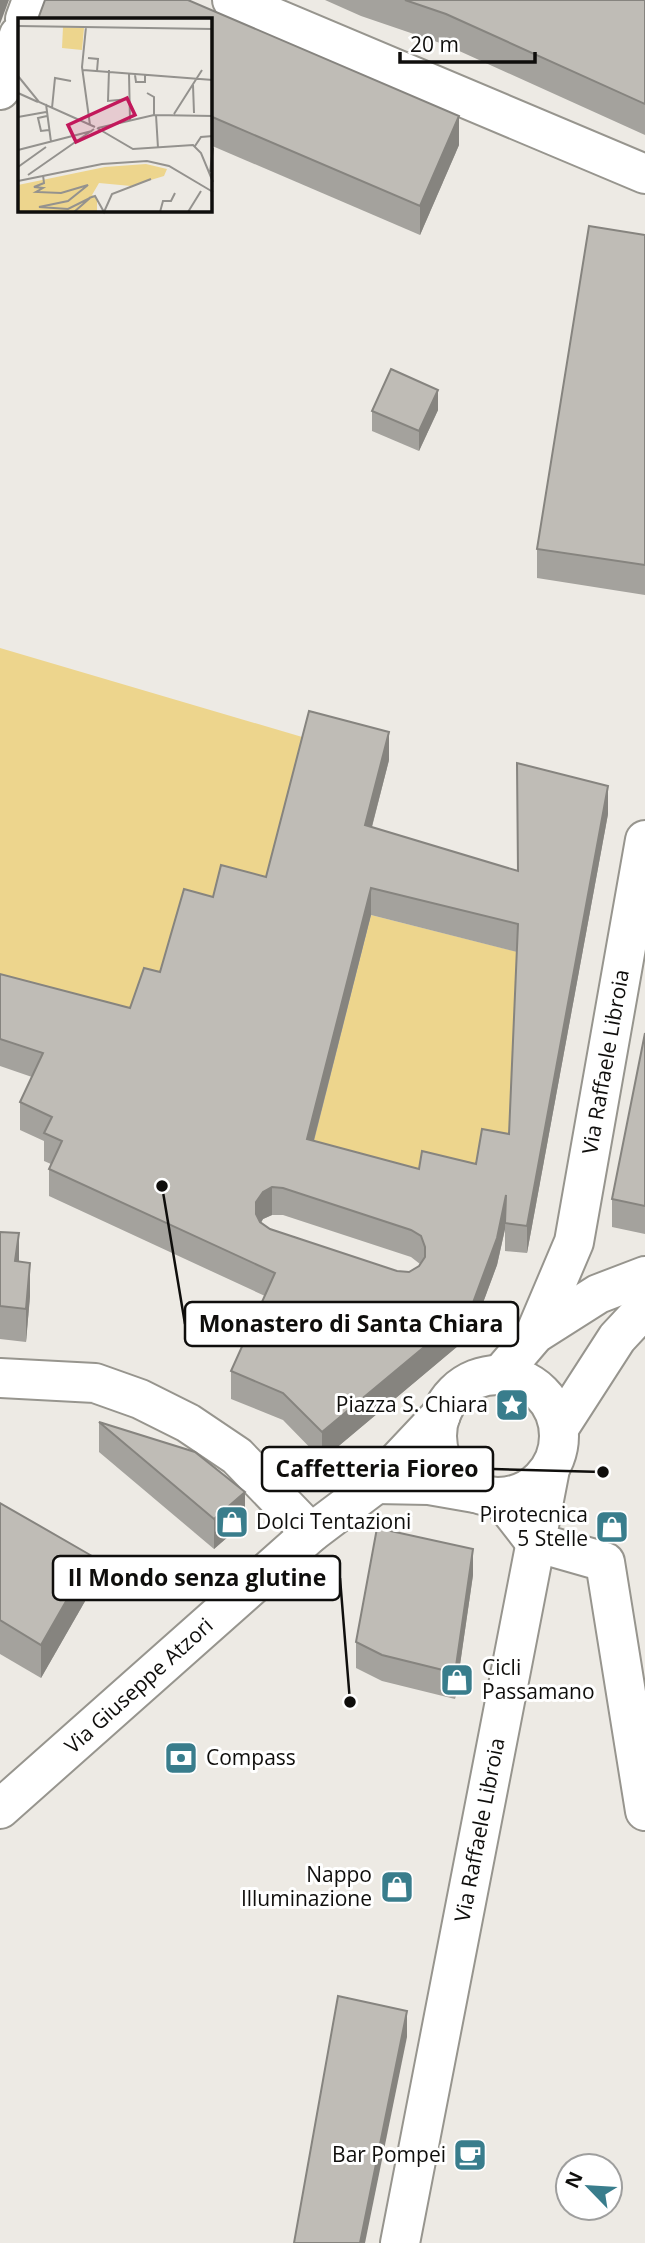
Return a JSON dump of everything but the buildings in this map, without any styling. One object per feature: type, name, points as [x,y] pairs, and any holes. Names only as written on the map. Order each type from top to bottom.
[{"type":"street","points":[[25,18],[32,0]]},
{"type":"street","points":[[232,0],[645,174]]},
{"type":"street","points":[[0,90],[18,38]]},
{"type":"street","name":"Via Raffaele Libroia","points":[[535,1334],[574,1242],[645,840]]},
{"type":"street","points":[[574,1242],[617,1338]]},
{"type":"street","points":[[376,1484],[429,1485],[489,1495],[519,1493],[536,1484],[550,1469],[559,1442],[559,1428],[554,1411],[546,1396],[532,1385],[500,1374],[535,1334],[598,1294],[645,1276]]},
{"type":"street","points":[[559,1428],[617,1338],[645,1308]]},
{"type":"street","name":"Via Giuseppe Atzori","points":[[0,1809],[312,1533],[376,1484],[441,1415],[450,1398],[464,1385],[481,1377],[500,1374]]},
{"type":"street","points":[[0,1378],[95,1383],[164,1411],[237,1456],[312,1533]]},
{"type":"street","points":[[441,1415],[439,1453],[448,1471],[461,1484],[489,1495],[536,1542],[605,1562],[645,1811]]},
{"type":"street","name":"Via Raffaele Libroia","points":[[400,2243],[550,1469]]},
{"type":"shaded area","points":[[0,648],[309,739],[301,845],[170,966],[130,1036],[0,1001]]},
{"type":"shaded area","points":[[371,915],[518,952],[509,1161],[476,1192],[307,1167]]},
{"type":"place","name":"Monastero di Santa Chiara","points":[[162,1186]]},
{"type":"place","name":"Piazza S. Chiara","points":[[512,1405]]},
{"type":"place","name":"Caffetteria Fioreo","points":[[603,1472]]},
{"type":"place","name":"Dolci Tentazioni","points":[[232,1522]]},
{"type":"place","name":"Pirotecnica 5 Stelle","points":[[612,1527]]},
{"type":"place","name":"Cicli Passamano","points":[[457,1680]]},
{"type":"place","name":"Il Mondo senza glutine","points":[[350,1702]]},
{"type":"place","name":"Compass","points":[[181,1758]]},
{"type":"place","name":"Nappo Illuminazione","points":[[397,1887]]},
{"type":"place","name":"Bar Pompei","points":[[470,2155]]}]
